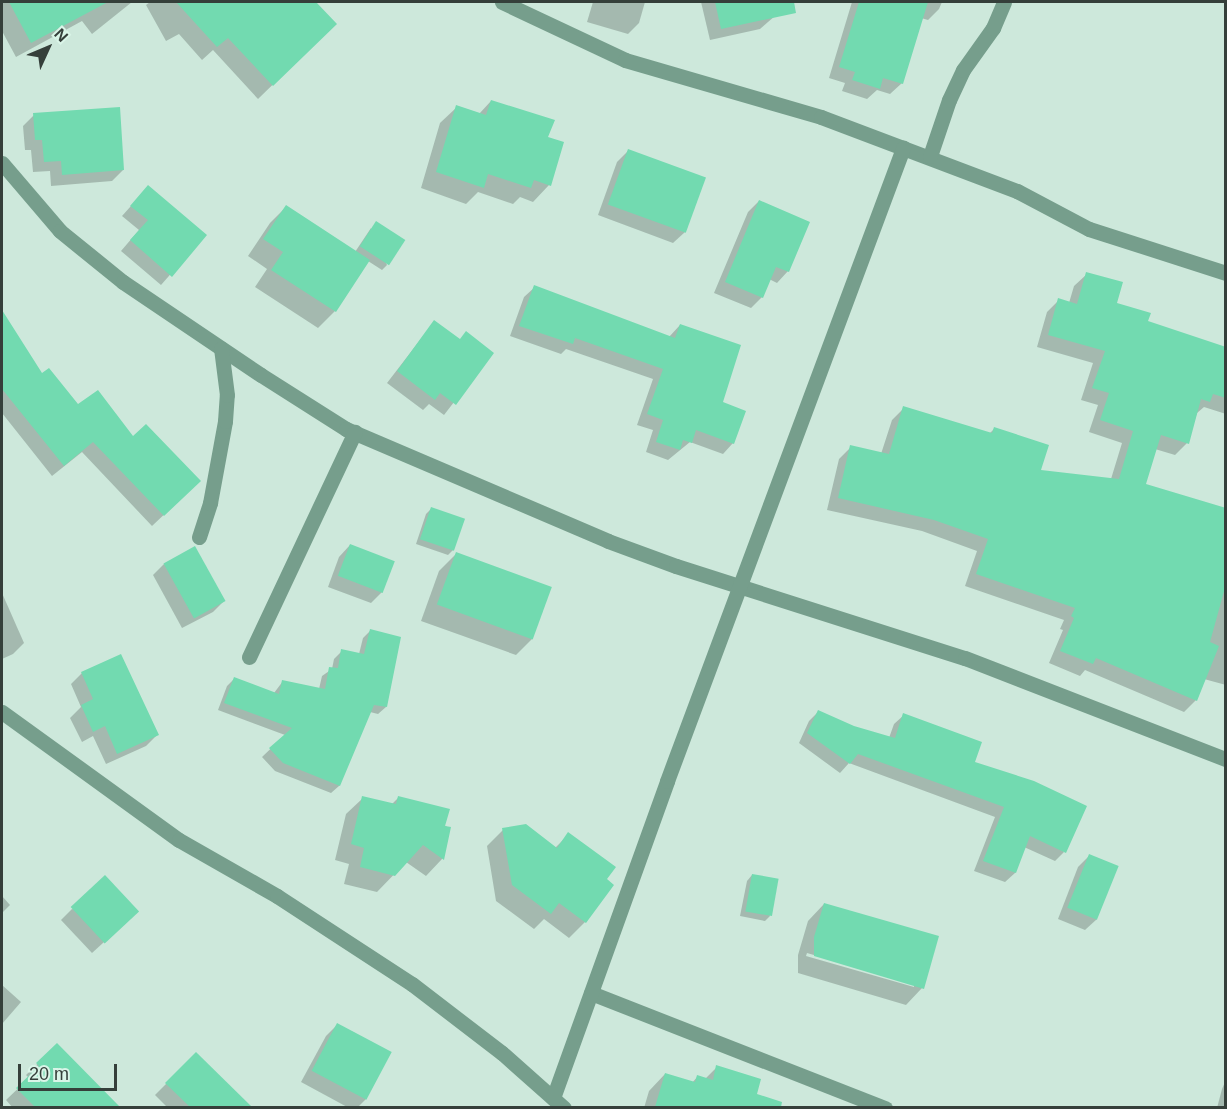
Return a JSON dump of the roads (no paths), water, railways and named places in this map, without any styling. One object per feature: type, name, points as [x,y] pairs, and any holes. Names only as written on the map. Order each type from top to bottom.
[{"type":"street","points":[[502,2],[625,60],[821,117],[930,156],[1017,191],[1089,229],[1226,273]]},
{"type":"street","points":[[930,156],[949,100],[963,70],[993,27],[1004,2]]},
{"type":"street","points":[[2,712],[179,840],[277,896],[412,984],[502,1053],[559,1103],[591,993],[667,781],[742,586],[903,148]]},
{"type":"street","points":[[2,163],[60,231],[123,282],[221,348],[355,432],[608,541],[965,658],[1226,759]]},
{"type":"street","points":[[199,537],[210,503],[225,420],[227,395],[221,348]]},
{"type":"street","points":[[249,657],[355,432]]},
{"type":"street","points":[[591,993],[885,1107]]}]
